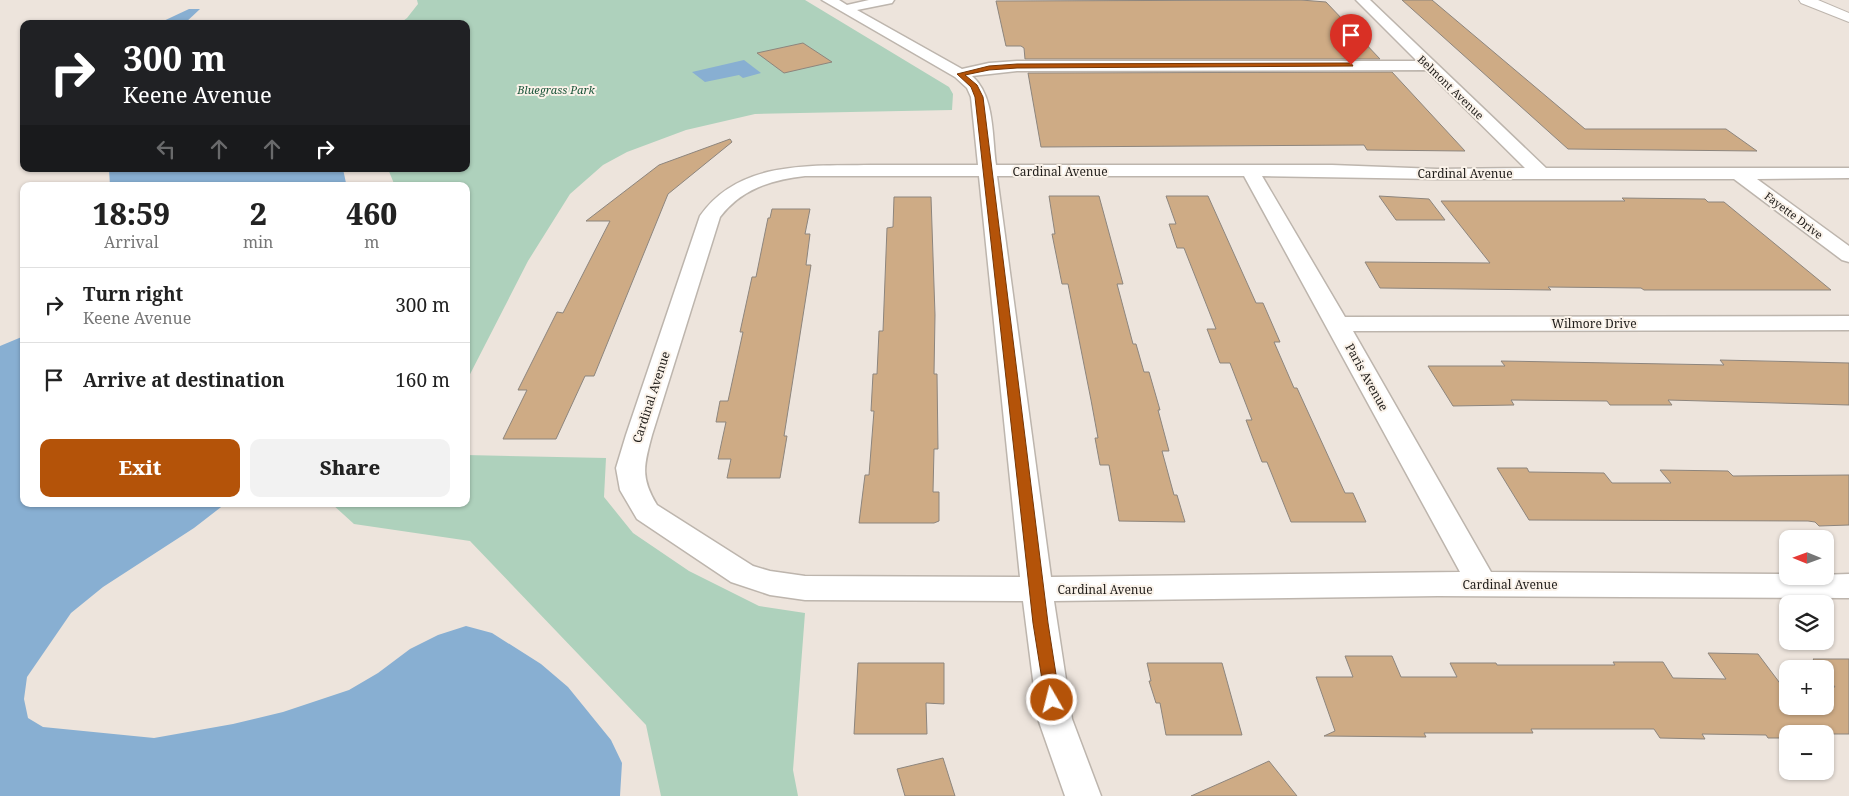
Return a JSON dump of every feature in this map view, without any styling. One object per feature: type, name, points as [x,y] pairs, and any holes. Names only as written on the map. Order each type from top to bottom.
[{"type":"main road","points":[[1806,0],[1849,18]]},
{"type":"street","points":[[837,4],[887,0]]},
{"type":"street","name":"Belmont Avenue","points":[[1363,0],[1427,65],[1540,173]]},
{"type":"street","points":[[837,4],[960,74],[974,86],[979,97],[1037,589],[1055,719],[1083,796]]},
{"type":"street","points":[[960,74],[1010,66],[1427,65]]},
{"type":"street","name":"Paris Avenue","points":[[1250,170],[1482,584]]},
{"type":"street","name":"Cardinal Avenue","points":[[1849,174],[1437,174],[1332,170],[785,172],[757,179],[736,190],[718,204],[710,216],[639,434],[630,468],[634,490],[647,512],[742,574],[770,583],[805,588],[1037,589],[1482,584],[1849,586]]},
{"type":"street","name":"Fayette Drive","points":[[1740,174],[1849,256]]},
{"type":"street","name":"Wilmore Drive","points":[[1338,324],[1849,323]]},
{"type":"green space","name":"Bluegrass Park","points":[[417,0],[805,0],[949,87],[953,94],[952,110],[755,114],[686,130],[627,152],[603,165],[570,194],[528,261],[470,374],[470,182],[393,182],[389,172],[470,172],[470,20],[404,20],[418,4]]},
{"type":"green space","points":[[470,455],[606,458],[604,497],[633,533],[689,571],[759,606],[805,613],[793,770],[798,796],[661,796],[646,725],[470,541],[354,524],[335,507],[470,507]]},
{"type":"water","points":[[189,9],[200,9],[188,20],[166,20]]},
{"type":"water","points":[[744,60],[761,73],[743,78],[739,75],[705,82],[692,72]]},
{"type":"water","points":[[109,172],[344,172],[346,182],[110,182]]},
{"type":"water","points":[[20,338],[20,507],[221,507],[194,528],[103,587],[71,613],[27,677],[24,699],[28,718],[43,727],[154,738],[233,724],[283,712],[349,690],[378,673],[410,649],[438,635],[466,626],[492,633],[541,664],[568,687],[611,740],[622,763],[620,796],[0,796],[0,346]]},
{"type":"building","points":[[1301,0],[1326,2],[1380,59],[1025,59],[1024,48],[1021,46],[1006,46],[996,1]]},
{"type":"building","points":[[1402,0],[1432,0],[1585,129],[1726,129],[1757,151],[1568,149]]},
{"type":"building","points":[[803,43],[832,62],[784,73],[757,53]]},
{"type":"building","points":[[1392,72],[1465,151],[1367,150],[1364,145],[1041,147],[1028,73]]},
{"type":"building","points":[[730,139],[732,142],[668,194],[594,376],[585,376],[556,439],[503,439],[527,390],[518,390],[557,312],[563,313],[610,221],[586,221],[659,165]]},
{"type":"building","points":[[1049,196],[1099,196],[1123,284],[1117,284],[1133,344],[1136,344],[1144,372],[1149,372],[1160,410],[1158,410],[1169,451],[1162,451],[1174,495],[1177,495],[1185,522],[1119,521],[1109,465],[1100,465],[1095,438],[1098,438],[1068,284],[1062,284],[1052,234],[1055,234]]},
{"type":"building","points":[[1166,196],[1208,196],[1256,303],[1263,303],[1280,342],[1274,342],[1294,388],[1297,388],[1345,493],[1353,493],[1366,522],[1291,522],[1267,462],[1262,462],[1246,420],[1252,420],[1230,363],[1220,363],[1207,329],[1216,329],[1184,248],[1177,248],[1169,224],[1176,224]]},
{"type":"building","points":[[1379,196],[1429,199],[1445,220],[1396,220]]},
{"type":"building","points":[[894,197],[931,197],[935,315],[934,374],[937,374],[938,449],[934,449],[933,492],[939,492],[939,521],[934,523],[859,523],[865,475],[869,475],[874,411],[871,411],[873,374],[877,374],[879,331],[883,331],[887,228],[893,227]]},
{"type":"building","points":[[1622,198],[1705,199],[1708,202],[1724,202],[1831,290],[1644,290],[1641,288],[1548,287],[1551,290],[1380,288],[1365,262],[1490,263],[1441,201],[1625,201]]},
{"type":"building","points":[[772,209],[810,209],[805,234],[810,234],[806,265],[811,265],[784,436],[787,436],[780,478],[727,478],[731,459],[718,459],[726,422],[716,422],[720,401],[728,401],[743,332],[740,332],[752,277],[756,277],[768,218],[770,218]]},
{"type":"building","points":[[1720,360],[1849,363],[1849,405],[1668,400],[1672,405],[1610,405],[1607,401],[1511,400],[1514,405],[1453,406],[1428,366],[1505,366],[1501,361],[1724,365]]},
{"type":"building","points":[[1497,468],[1527,468],[1529,472],[1604,473],[1612,483],[1671,483],[1660,470],[1728,471],[1733,476],[1849,475],[1849,525],[1819,526],[1815,522],[1808,521],[1529,520]]},
{"type":"building","points":[[1708,653],[1758,654],[1779,682],[1779,715],[1834,715],[1834,660],[1813,659],[1849,659],[1849,734],[1834,734],[1834,725],[1779,725],[1779,738],[1768,738],[1766,735],[1702,734],[1705,739],[1660,738],[1654,729],[1531,729],[1533,733],[1424,733],[1426,737],[1324,736],[1335,731],[1316,677],[1353,677],[1345,656],[1392,656],[1401,677],[1457,677],[1450,663],[1615,665],[1613,662],[1663,662],[1673,678],[1726,679]]},
{"type":"building","points":[[858,663],[944,663],[944,704],[926,703],[927,734],[854,734]]},
{"type":"building","points":[[1147,663],[1222,663],[1242,735],[1166,735],[1160,703],[1156,703],[1149,681],[1151,681]]},
{"type":"building","points":[[943,758],[955,796],[905,796],[897,769]]},
{"type":"building","points":[[1269,761],[1297,796],[1191,796],[1243,773]]},
{"type":"route","points":[[1052,700],[1041,623],[979,97],[974,86],[960,74],[1004,66],[1351,65]]}]
